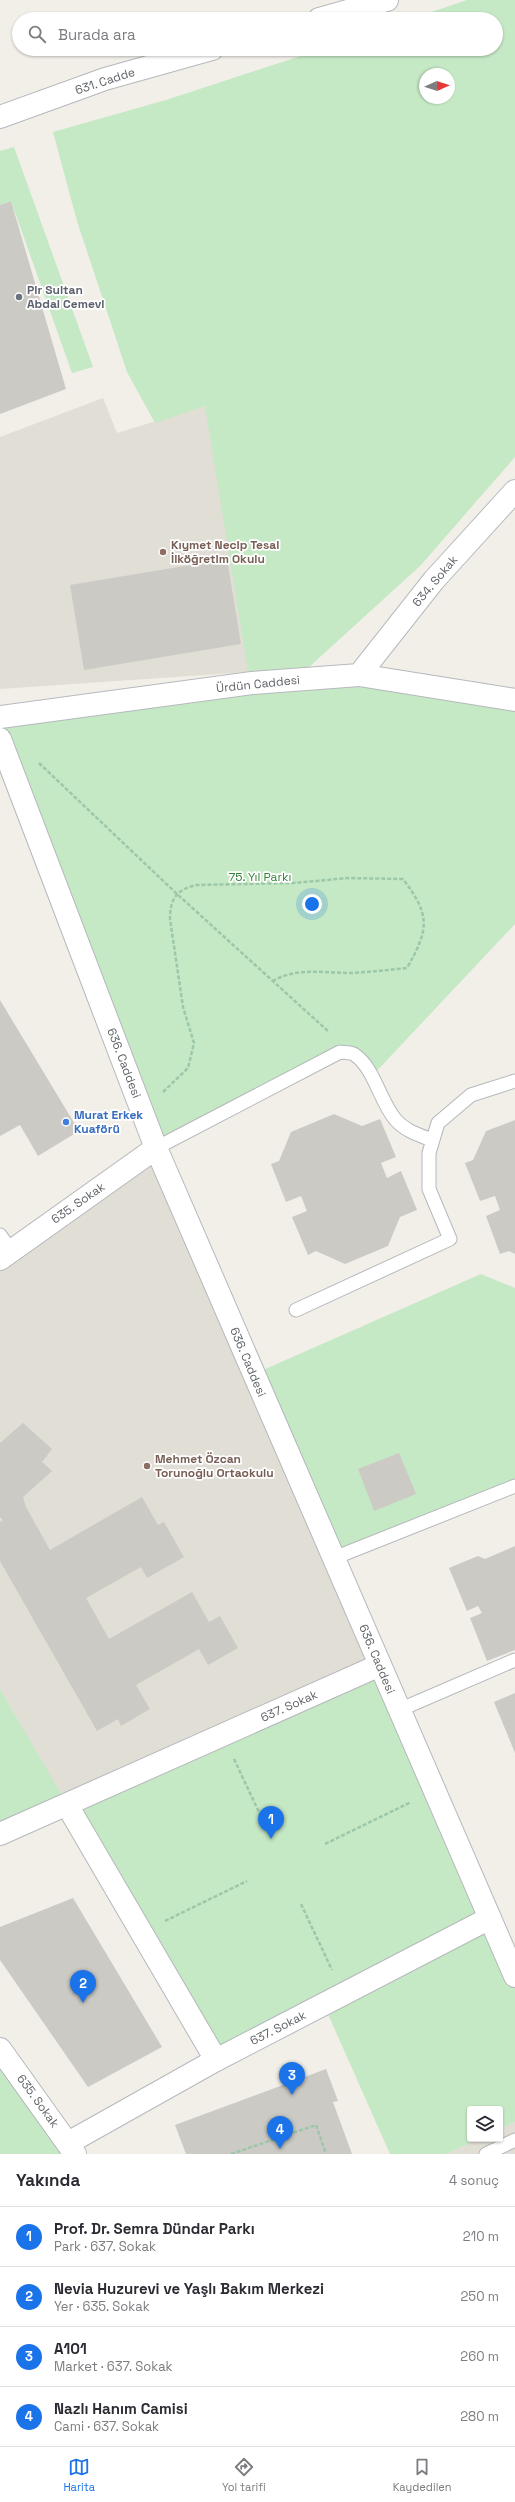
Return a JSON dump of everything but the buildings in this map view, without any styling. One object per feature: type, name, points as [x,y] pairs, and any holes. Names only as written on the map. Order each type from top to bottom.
[{"type":"street","points":[[344,12],[387,0]]},
{"type":"street","name":"631. Cadde","points":[[0,117],[105,79],[187,56]]},
{"type":"street","name":"634. Sokak","points":[[359,675],[434,580],[515,491]]},
{"type":"street","name":"Ürdün Caddesi","points":[[0,717],[252,683],[359,675],[515,700]]},
{"type":"street","name":"636. Caddesi","points":[[0,740],[156,1148],[513,1969]]},
{"type":"street","name":"635. Sokak","points":[[4,1248],[156,1148]]},
{"type":"street","name":"637. Sokak","points":[[0,1834],[380,1665]]},
{"type":"street","points":[[67,1804],[216,2060]]},
{"type":"street","name":"637. Sokak","points":[[71,2149],[216,2060],[490,1918]]},
{"type":"street","name":"635. Sokak","points":[[0,2049],[71,2149]]},
{"type":"lane","points":[[156,1148],[340,1052],[354,1054],[367,1066],[379,1094],[396,1120],[412,1133],[432,1140]]},
{"type":"lane","points":[[296,1310],[450,1239],[429,1189],[429,1153],[438,1123],[471,1095],[515,1081]]},
{"type":"lane","points":[[334,1558],[515,1486]]},
{"type":"lane","points":[[400,1710],[515,1660]]},
{"type":"lane","points":[[486,2154],[515,2140]]},
{"type":"path","points":[[34,758],[177,894],[328,1032],[340,1052]]},
{"type":"path","points":[[142,1112],[188,1068],[192,1056],[194,1043],[183,1007],[170,920],[170,906],[177,894],[184,888],[196,885],[294,883],[348,878],[395,878],[403,879],[419,899],[426,922],[419,946],[407,968],[353,973],[298,972],[283,976],[273,982]]},
{"type":"path","points":[[223,1736],[265,1826]]},
{"type":"path","points":[[325,1844],[435,1791]]},
{"type":"path","points":[[141,1933],[247,1881]]},
{"type":"path","points":[[301,1904],[344,1994]]},
{"type":"path","points":[[231,2154],[316,2125],[326,2154]]},
{"type":"shaded area","name":"Kıymet Necip Tesal İlköğretim Okulu","points":[[103,398],[117,433],[205,406],[308,668],[0,689],[0,437]]},
{"type":"shaded area","name":"Mehmet Özcan Torunoğlu Ortaokulu","points":[[156,1148],[380,1665],[67,1805],[0,1689],[0,1259]]},
{"type":"shaded area","points":[[515,2122],[515,2154],[446,2154],[472,2142],[503,2142],[503,2128]]},
{"type":"green space","points":[[467,0],[515,0],[515,457],[421,565],[308,668],[248,671],[205,406],[155,423],[127,372],[77,221],[53,132],[166,100],[301,56],[503,56],[503,12],[432,12]]},
{"type":"green space","points":[[14,147],[93,367],[72,373],[11,201],[0,205],[0,151]]},
{"type":"green space","name":"75. Yıl Parkı","points":[[311,678],[515,700],[515,924],[371,1077],[367,1066],[340,1052],[156,1148],[0,739],[0,717]]},
{"type":"green space","points":[[481,1274],[515,1288],[515,1486],[334,1558],[254,1374]]},
{"type":"green space","points":[[380,1665],[515,1976],[515,2122],[503,2128],[503,2106],[467,2106],[467,2142],[472,2142],[446,2154],[390,2154],[324,2005],[216,2060],[67,1805],[0,1834],[0,1689],[67,1804]]},
{"type":"green space","points":[[0,2049],[66,2154],[0,2154]]},
{"type":"place","name":"Pir Sultan Abdal Cemevi","points":[[19,297]]},
{"type":"place","name":"Kıymet Necip Tesal İlköğretim Okulu","points":[[163,552]]},
{"type":"place","name":"Murat Erkek Kuaförü","points":[[66,1122]]},
{"type":"place","name":"Mehmet Özcan Torunoğlu Ortaokulu","points":[[147,1466]]},
{"type":"place","name":"Prof. Dr. Semra Dündar Parkı","points":[[271,1839]]},
{"type":"place","name":"Nevia Huzurevi ve Yaşlı Bakım Merkezi","points":[[83,2003]]},
{"type":"place","name":"A101","points":[[292,2095]]},
{"type":"place","name":"Nazlı Hanım Camisi","points":[[280,2149]]}]
